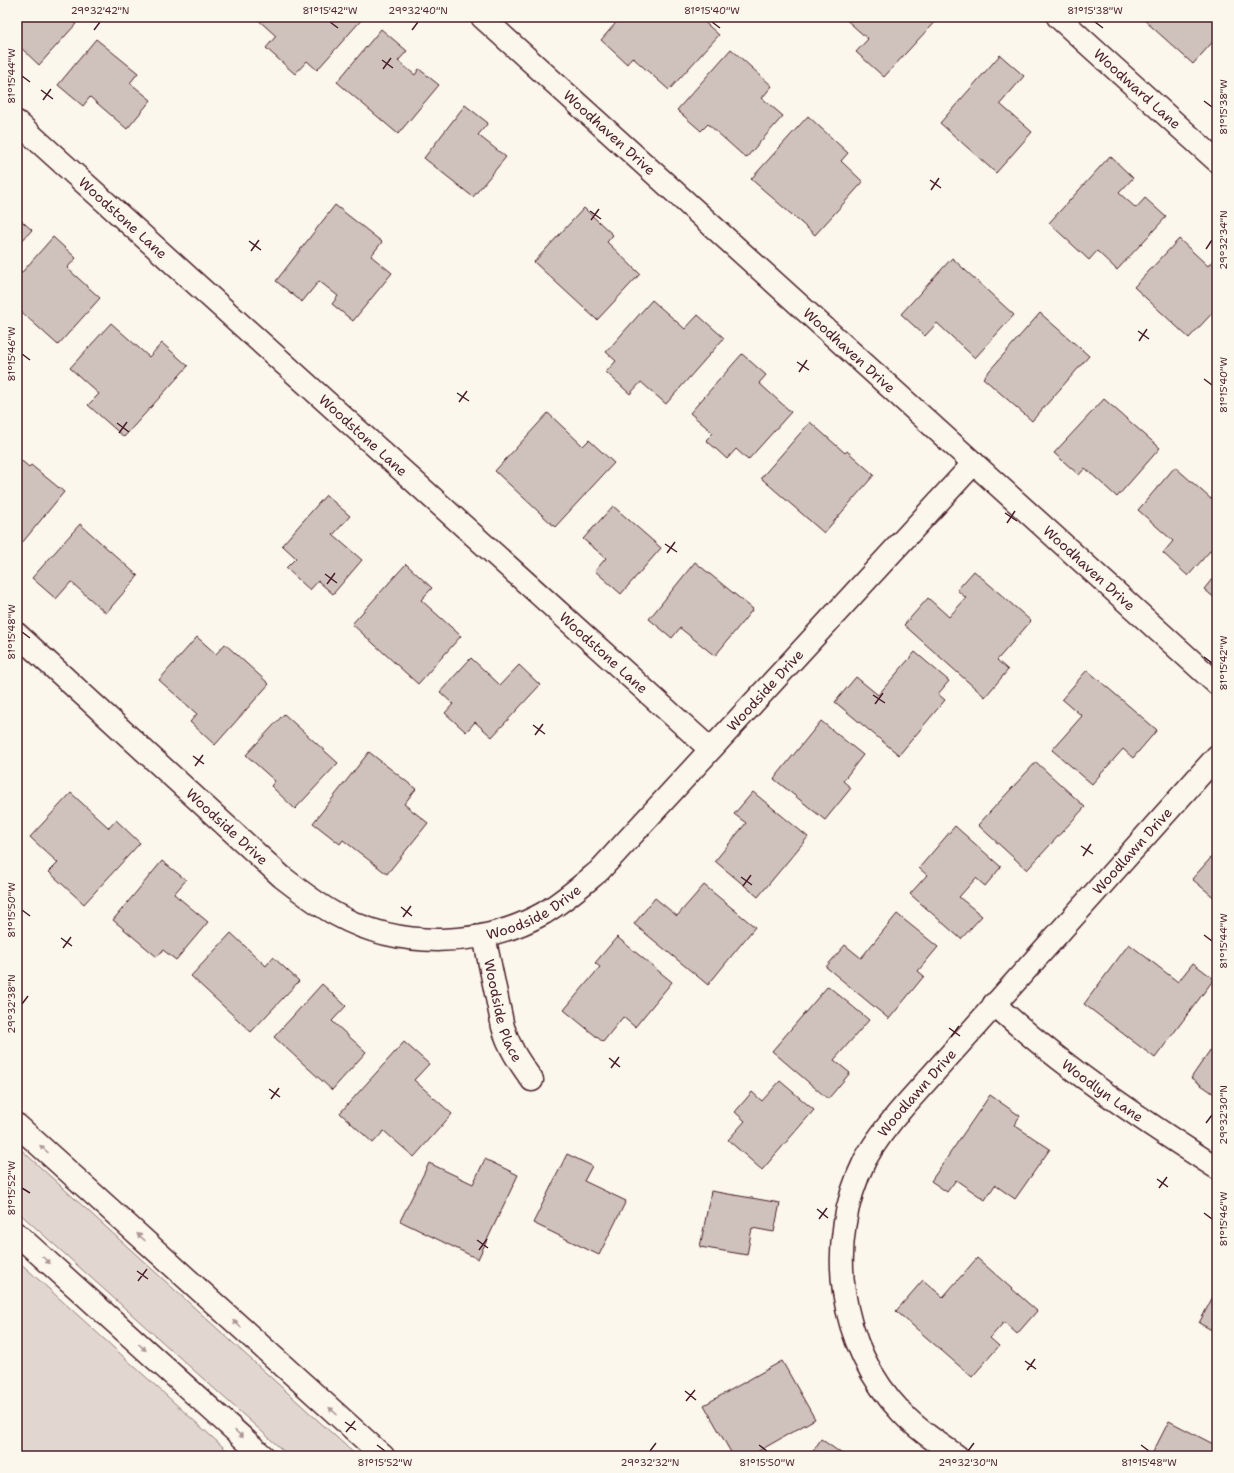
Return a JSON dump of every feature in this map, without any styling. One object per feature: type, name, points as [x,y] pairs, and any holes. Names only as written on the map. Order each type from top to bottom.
[{"type":"street","name":"Woodhaven Drive","points":[[482,17],[1217,684]]},
{"type":"street","name":"Woodward Lane","points":[[1058,17],[1217,161]]},
{"type":"street","name":"Woodstone Lane","points":[[17,122],[710,749]]},
{"type":"street","name":"Woodside Drive","points":[[17,634],[282,877],[320,905],[355,924],[389,935],[409,938],[435,939],[457,939],[484,936],[506,930],[543,914],[562,902],[598,870],[974,462]]},
{"type":"street","name":"Woodlawn Drive","points":[[957,1456],[913,1423],[890,1399],[870,1368],[856,1338],[845,1302],[841,1261],[842,1239],[848,1206],[853,1191],[866,1158],[876,1142],[906,1104],[1217,756]]},
{"type":"street","name":"Woodside Place","points":[[484,936],[507,1041],[513,1053],[532,1080]]},
{"type":"street","name":"Woodlyn Lane","points":[[994,1004],[1060,1061],[1150,1125],[1217,1168]]},
{"type":"street","points":[[17,1125],[383,1456]]},
{"type":"street","points":[[17,1234],[263,1456]]},
{"type":"shaded area","points":[[17,1146],[357,1456],[289,1456],[17,1211]]},
{"type":"shaded area","points":[[17,1260],[233,1456],[17,1456]]},
{"type":"building","points":[[17,17],[68,17],[76,24],[39,65],[17,44]]},
{"type":"building","points":[[255,17],[364,17],[317,70],[307,61],[295,74],[266,48],[276,36]]},
{"type":"building","points":[[583,17],[593,17],[589,22]]},
{"type":"building","points":[[621,17],[699,17],[719,35],[669,90],[632,57],[627,64],[601,40]]},
{"type":"building","points":[[843,17],[938,18],[884,77],[856,52],[868,39]]},
{"type":"building","points":[[1145,17],[1217,17],[1217,37],[1193,64],[1143,19]]},
{"type":"building","points":[[381,29],[407,51],[398,61],[415,75],[419,69],[439,85],[398,134],[337,82]]},
{"type":"building","points":[[96,39],[138,73],[130,83],[151,100],[127,129],[90,97],[83,106],[58,85]]},
{"type":"building","points":[[731,49],[772,86],[762,98],[783,116],[746,158],[708,124],[701,131],[677,110]]},
{"type":"building","points":[[1000,55],[1024,76],[1000,104],[1032,132],[996,173],[940,123]]},
{"type":"building","points":[[465,105],[488,123],[478,135],[506,157],[473,197],[424,158]]},
{"type":"building","points":[[808,116],[848,153],[841,161],[863,182],[815,235],[751,179]]},
{"type":"building","points":[[1110,156],[1133,178],[1119,193],[1136,208],[1145,198],[1166,217],[1117,270],[1097,251],[1089,260],[1049,223]]},
{"type":"building","points":[[335,205],[382,242],[371,256],[392,273],[353,321],[332,304],[338,296],[319,281],[302,302],[276,281]]},
{"type":"building","points":[[584,208],[613,235],[607,242],[640,274],[597,320],[534,262]]},
{"type":"building","points":[[17,217],[32,230],[17,246]]},
{"type":"building","points":[[53,237],[76,258],[67,268],[100,298],[58,345],[17,308],[17,278]]},
{"type":"building","points":[[1179,239],[1208,266],[1217,256],[1217,308],[1189,338],[1134,287]]},
{"type":"building","points":[[952,258],[1014,315],[975,358],[937,323],[925,336],[901,314]]},
{"type":"building","points":[[652,300],[685,329],[698,315],[724,338],[666,404],[641,382],[630,394],[606,372],[616,361],[606,352]]},
{"type":"building","points":[[1040,313],[1089,356],[1032,421],[983,378]]},
{"type":"building","points":[[111,323],[149,357],[162,343],[188,366],[124,437],[88,405],[99,394],[70,368]]},
{"type":"building","points":[[742,354],[766,375],[759,383],[791,412],[748,460],[736,449],[727,459],[706,440],[713,433],[690,413]]},
{"type":"building","points":[[1104,399],[1160,448],[1117,497],[1085,468],[1079,475],[1054,453]]},
{"type":"building","points":[[548,413],[583,446],[589,440],[614,463],[555,527],[495,471]]},
{"type":"building","points":[[810,422],[845,453],[847,451],[874,475],[824,533],[761,478]]},
{"type":"building","points":[[17,457],[29,467],[31,465],[64,492],[17,549]]},
{"type":"building","points":[[1175,467],[1211,499],[1217,492],[1217,543],[1188,576],[1163,553],[1173,541],[1138,510]]},
{"type":"building","points":[[326,495],[350,516],[333,535],[362,560],[333,594],[318,581],[310,590],[286,568],[296,558],[282,545]]},
{"type":"building","points":[[613,506],[661,548],[621,594],[595,571],[606,558],[583,539]]},
{"type":"building","points":[[80,524],[138,576],[106,613],[71,582],[56,599],[32,578]]},
{"type":"building","points":[[695,562],[753,609],[715,656],[680,628],[672,638],[649,619]]},
{"type":"building","points":[[406,564],[432,588],[421,600],[461,636],[418,684],[352,624]]},
{"type":"building","points":[[974,571],[1031,621],[997,660],[1008,670],[985,697],[904,625],[928,598],[949,617],[966,598],[957,590]]},
{"type":"building","points":[[1217,573],[1217,600],[1204,589]]},
{"type":"building","points":[[197,637],[216,654],[225,644],[269,684],[215,745],[190,722],[197,714],[159,680]]},
{"type":"building","points":[[915,652],[949,681],[938,694],[945,700],[899,755],[835,702],[856,677],[878,695]]},
{"type":"building","points":[[471,658],[500,685],[519,665],[540,685],[492,737],[475,722],[466,732],[445,713],[453,704],[440,692]]},
{"type":"building","points":[[1087,670],[1157,730],[1133,758],[1123,749],[1092,784],[1052,750],[1082,716],[1062,699]]},
{"type":"building","points":[[284,714],[338,763],[295,809],[271,786],[275,781],[246,755]]},
{"type":"building","points":[[821,721],[863,755],[843,781],[851,788],[825,820],[774,779]]},
{"type":"building","points":[[369,752],[416,789],[404,804],[428,823],[387,874],[343,840],[340,844],[313,823]]},
{"type":"building","points":[[1036,762],[1085,807],[1027,870],[978,825]]},
{"type":"building","points":[[753,792],[808,837],[758,897],[715,861],[746,823],[734,814]]},
{"type":"building","points":[[71,793],[109,828],[116,820],[140,843],[84,904],[49,872],[58,863],[30,837]]},
{"type":"building","points":[[955,826],[1001,867],[985,886],[976,878],[959,897],[982,916],[961,939],[910,894],[927,875],[919,868]]},
{"type":"building","points":[[1217,851],[1217,900],[1192,879]]},
{"type":"building","points":[[162,861],[186,880],[174,894],[208,922],[176,960],[163,950],[157,957],[113,920]]},
{"type":"building","points":[[704,885],[755,927],[708,985],[634,924],[655,898],[677,916]]},
{"type":"building","points":[[897,914],[938,947],[918,971],[924,976],[889,1019],[826,967],[845,945],[861,958]]},
{"type":"building","points":[[231,933],[266,966],[273,957],[299,981],[251,1032],[191,976]]},
{"type":"building","points":[[617,937],[672,982],[635,1027],[623,1017],[603,1042],[564,1010],[600,967],[595,963]]},
{"type":"building","points":[[1129,944],[1178,982],[1193,963],[1214,979],[1155,1058],[1084,1004]]},
{"type":"building","points":[[322,984],[346,1006],[332,1021],[366,1052],[332,1090],[274,1037]]},
{"type":"building","points":[[828,986],[869,1020],[834,1060],[850,1073],[828,1099],[772,1051]]},
{"type":"building","points":[[1217,1040],[1217,1096],[1191,1078]]},
{"type":"building","points":[[404,1042],[429,1064],[414,1080],[452,1114],[414,1157],[384,1131],[373,1143],[340,1113]]},
{"type":"building","points":[[780,1081],[814,1110],[762,1170],[728,1140],[745,1121],[735,1112],[752,1092],[762,1101]]},
{"type":"building","points":[[990,1095],[1020,1116],[1014,1125],[1050,1149],[1015,1199],[995,1185],[985,1200],[956,1180],[947,1192],[931,1181]]},
{"type":"building","points":[[567,1154],[592,1166],[584,1181],[626,1201],[599,1255],[533,1223]]},
{"type":"building","points":[[485,1159],[518,1175],[478,1259],[400,1221],[429,1163],[473,1184]]},
{"type":"building","points":[[711,1191],[780,1203],[774,1232],[752,1228],[747,1255],[700,1247]]},
{"type":"building","points":[[977,1258],[1037,1311],[1017,1334],[1004,1322],[990,1338],[999,1346],[972,1377],[896,1311],[923,1280],[943,1297]]},
{"type":"building","points":[[1217,1289],[1217,1333],[1199,1323]]},
{"type":"building","points":[[782,1361],[815,1419],[750,1456],[733,1456],[704,1405]]},
{"type":"building","points":[[1169,1421],[1217,1446],[1217,1456],[1151,1456]]},
{"type":"building","points":[[821,1439],[845,1456],[810,1456]]}]
